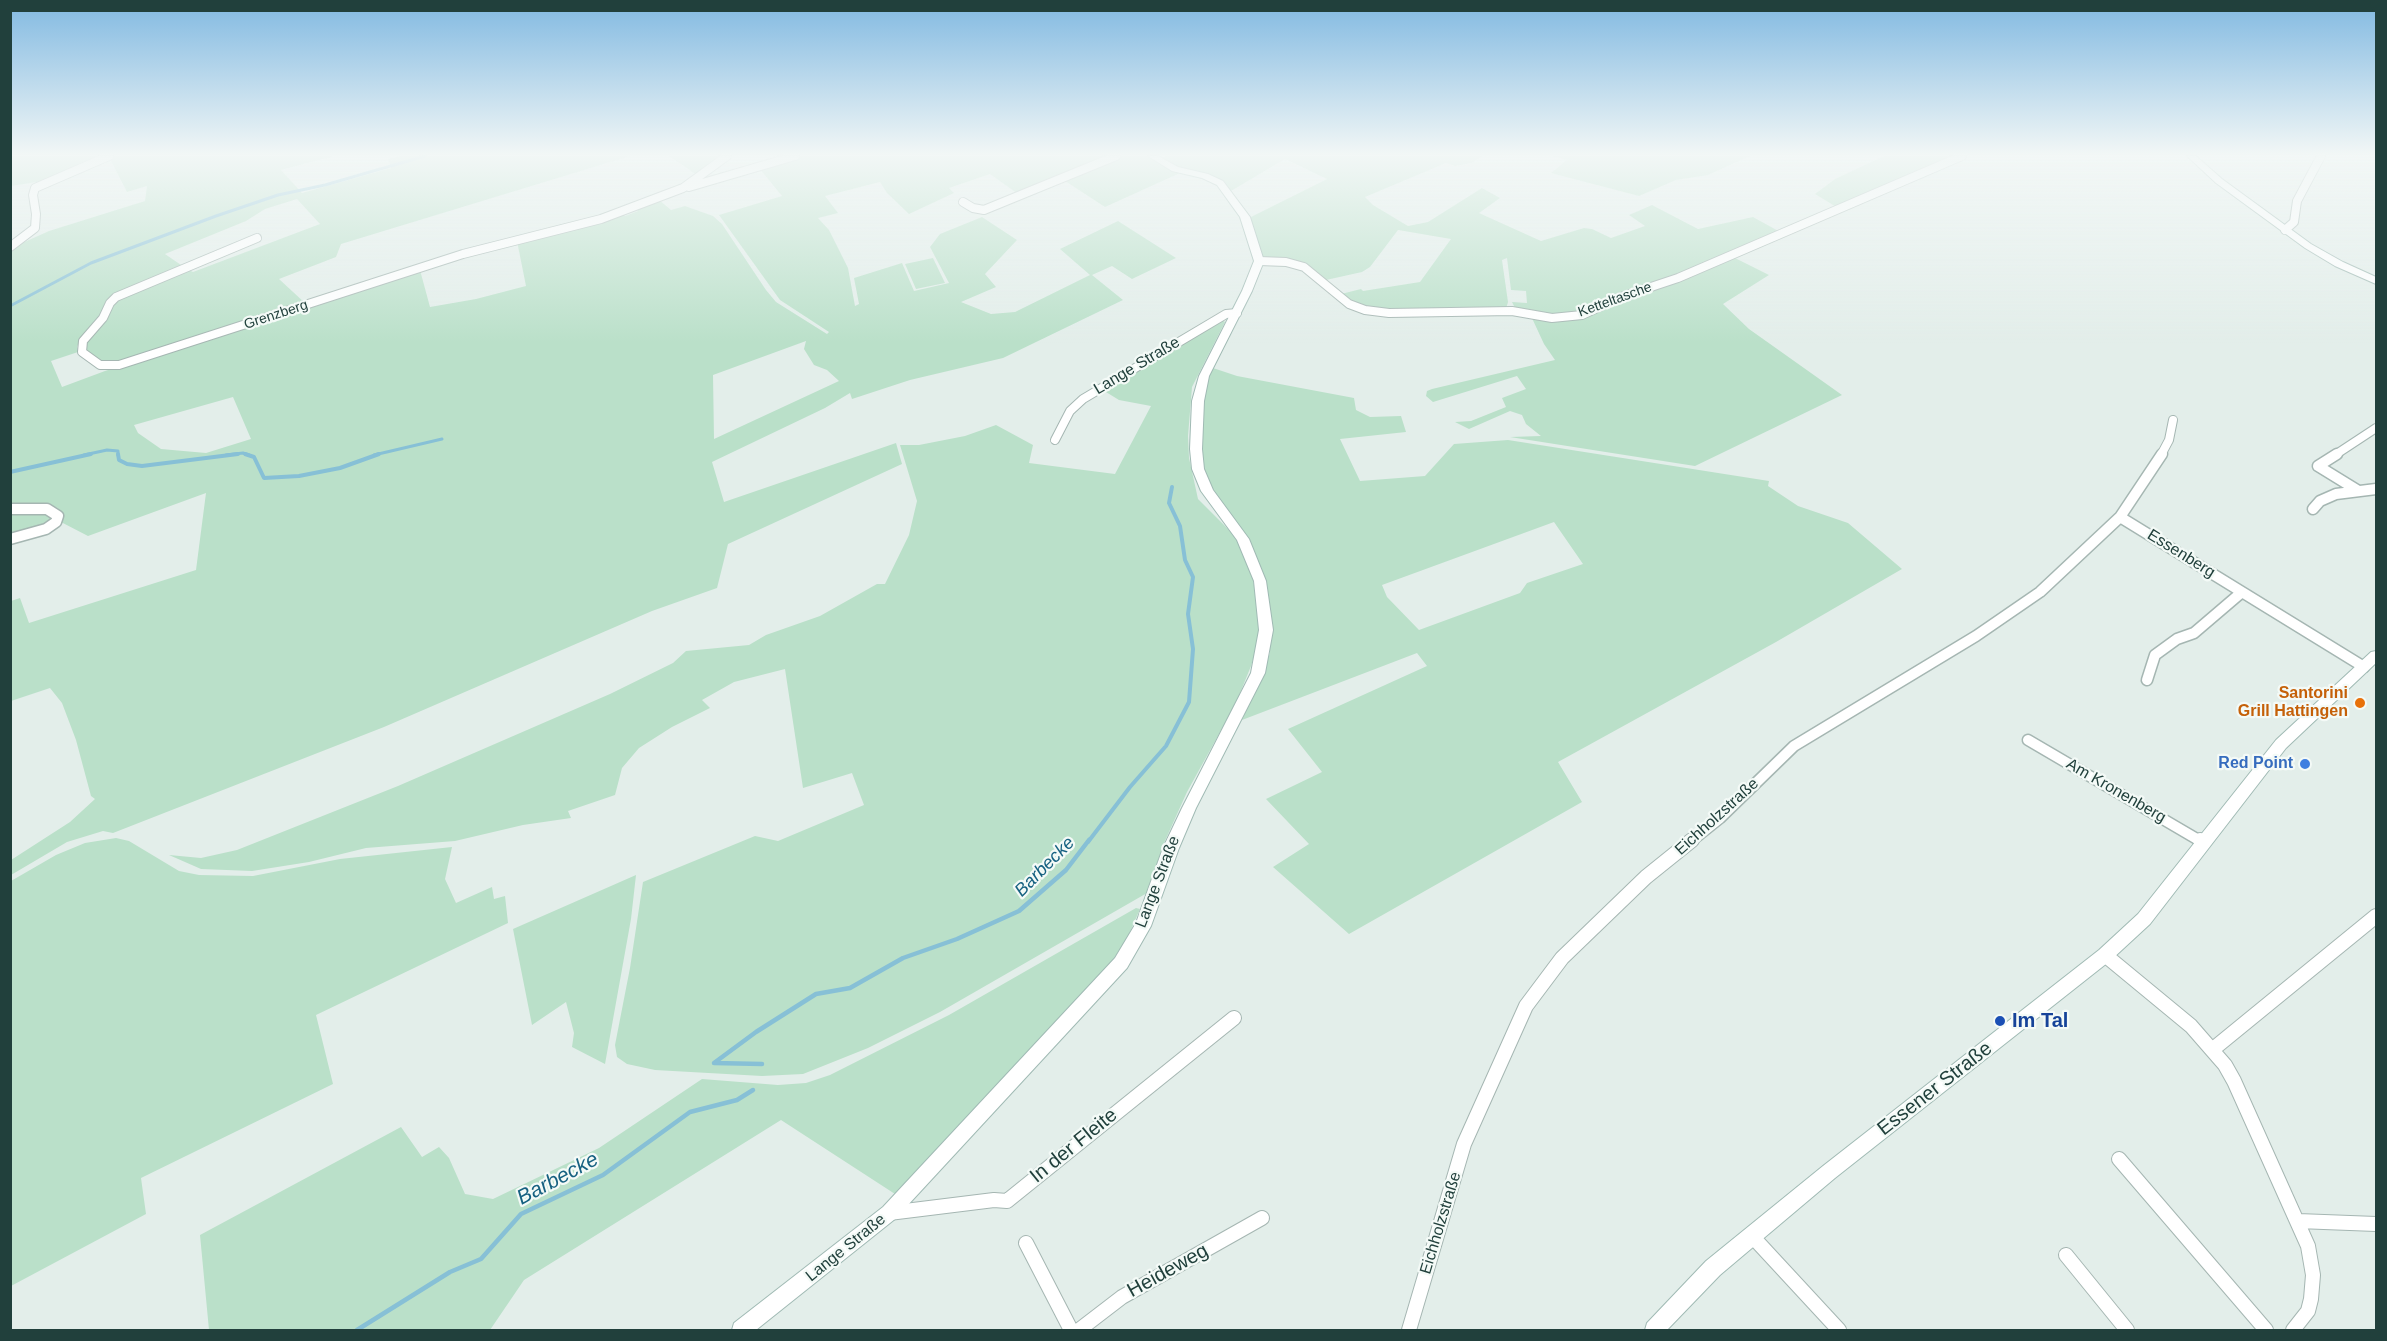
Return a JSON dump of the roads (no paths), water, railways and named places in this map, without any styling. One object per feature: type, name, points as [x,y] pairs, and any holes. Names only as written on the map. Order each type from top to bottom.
[{"type":"street","points":[[10,247],[28,236],[35,228],[36,219]]},
{"type":"street","name":"Grenzberg","points":[[257,238],[116,297],[110,303],[104,318],[83,342],[82,352],[100,365],[119,365],[463,254],[603,219]]},
{"type":"street","points":[[1246,219],[1259,261]]},
{"type":"street","name":"Ketteltasche","points":[[1259,261],[1286,262],[1304,267],[1322,279],[1349,304],[1365,310],[1389,313],[1512,311],[1552,318],[1582,315],[1621,297],[1678,278],[1816,219]]},
{"type":"street","points":[[2270,219],[2329,259],[2376,281]]},
{"type":"street","points":[[2285,230],[2294,222],[2294,219]]},
{"type":"street","name":"Lange Straße","points":[[741,1330],[889,1213],[1121,963],[1143,926],[1188,808],[1258,673],[1266,630],[1260,581],[1244,539],[1206,491],[1198,469],[1196,449],[1200,386],[1237,313],[1259,261]]},
{"type":"street","name":"Lange Straße","points":[[1055,440],[1070,411],[1083,399],[1226,314],[1237,313]]},
{"type":"street","name":"Eichholzstraße","points":[[1409,1330],[1464,1144],[1526,1006],[1562,958],[1647,877],[1720,819],[1794,746],[1976,636],[2040,592],[2120,517],[2152,471],[2169,440],[2173,420]]},
{"type":"street","points":[[2357,490],[2318,466],[2376,428]]},
{"type":"street","points":[[2313,508],[2328,497],[2357,490],[2376,489]]},
{"type":"street","points":[[10,509],[46,509],[58,516],[56,522],[46,529],[10,539]]},
{"type":"street","name":"Essenberg","points":[[2120,517],[2364,668]]},
{"type":"street","points":[[2147,680],[2154,655],[2177,639],[2194,633],[2242,592]]},
{"type":"street","name":"Essener Straße","points":[[1654,1330],[1713,1268],[2105,955],[2144,919],[2282,744],[2376,656]]},
{"type":"street","name":"Am Kronenberg","points":[[2028,740],[2204,842]]},
{"type":"street","points":[[2212,1050],[2376,916]]},
{"type":"street","points":[[2105,955],[2175,1012],[2212,1050],[2234,1081],[2308,1246],[2313,1275],[2312,1299],[2308,1311],[2293,1330]]},
{"type":"street","name":"In der Fleite","points":[[889,1213],[975,1202],[1007,1201],[1234,1018]]},
{"type":"street","points":[[2119,1159],[2266,1330]]},
{"type":"street","name":"Heideweg","points":[[1079,1330],[1122,1297],[1262,1218]]},
{"type":"street","points":[[2298,1221],[2376,1224]]},
{"type":"street","points":[[1752,1236],[1839,1330]]},
{"type":"street","points":[[1026,1244],[1071,1330]]},
{"type":"street","points":[[2066,1255],[2127,1330]]},
{"type":"waterway","points":[[10,306],[91,263],[209,219]]},
{"type":"waterway","points":[[374,455],[442,439]]},
{"type":"waterway","points":[[84,455],[107,450],[118,451],[118,454]]},
{"type":"waterway","points":[[226,455],[243,453],[249,455]]},
{"type":"waterway","points":[[10,472],[91,454]]},
{"type":"waterway","points":[[118,454],[119,460],[127,464],[142,466],[238,454]]},
{"type":"waterway","points":[[245,454],[254,457],[264,478],[299,476],[340,468],[379,454]]},
{"type":"waterway","name":"Barbecke","points":[[1088,842],[1130,787],[1166,746],[1189,702],[1193,649],[1188,614],[1193,577],[1185,560],[1180,526],[1169,503],[1172,487]]},
{"type":"waterway","name":"Barbecke","points":[[762,1064],[714,1063],[756,1032],[816,994],[850,988],[903,958],[957,939],[1019,911],[1066,870],[1089,840]]},
{"type":"waterway","name":"Barbecke","points":[[357,1330],[450,1272],[481,1259],[521,1214],[603,1175],[690,1112],[737,1100],[753,1090]]},
{"type":"place","name":"Santorini Grill Hattingen","points":[[2360,703]]},
{"type":"place","name":"Red Point","points":[[2305,764]]},
{"type":"place","name":"Im Tal","points":[[2000,1021]]}]
